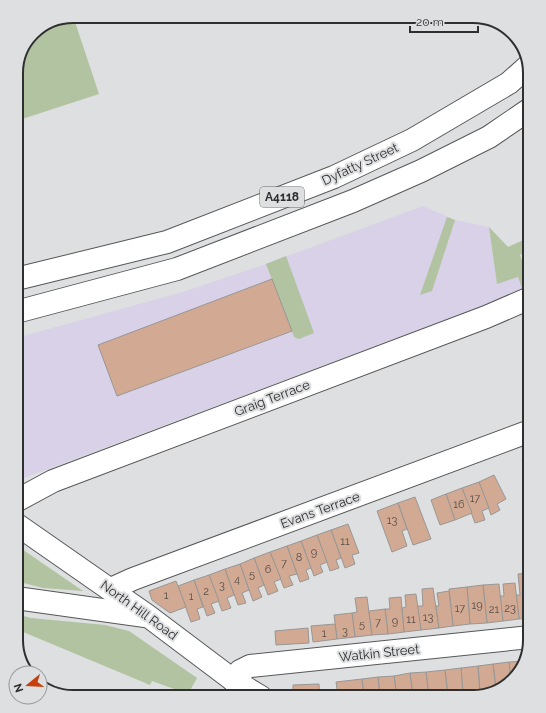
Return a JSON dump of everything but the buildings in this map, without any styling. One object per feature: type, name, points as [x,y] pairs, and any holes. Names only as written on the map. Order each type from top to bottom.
[{"type":"street","name":"Dyfatty Street","points":[[23,277],[167,242],[334,177],[412,140],[509,83],[523,70]]},
{"type":"street","name":"A4118","points":[[23,310],[177,269],[346,204],[422,171],[489,137],[523,114]]},
{"type":"street","name":"Graig Terrace","points":[[23,497],[53,481],[486,317],[523,301]]},
{"type":"street","name":"Evans Terrace","points":[[111,589],[132,579],[523,434]]},
{"type":"street","name":"North Hill Road","points":[[23,529],[111,589],[233,680],[249,690]]},
{"type":"street","points":[[23,599],[148,616]]},
{"type":"street","name":"Watkin Street","points":[[233,680],[240,671],[250,666],[523,638]]},
{"type":"shaded area","points":[[423,206],[455,220],[489,227],[497,284],[518,277],[523,291],[23,478],[23,336],[183,292],[266,264]]},
{"type":"green space","points":[[75,23],[99,94],[23,119],[23,70],[25,60],[28,51],[40,35],[57,26]]},
{"type":"green space","points":[[447,217],[455,220],[432,291],[420,295]]},
{"type":"green space","points":[[489,227],[508,247],[523,240],[523,254],[520,255],[523,262],[523,291],[518,277],[497,284]]},
{"type":"green space","points":[[286,256],[314,333],[299,339],[294,337],[266,264]]},
{"type":"green space","points":[[23,550],[83,591],[43,588],[23,583]]},
{"type":"green space","points":[[23,616],[31,618],[105,625],[129,631],[197,678],[190,690],[177,690],[152,681],[150,685],[23,632]]}]
